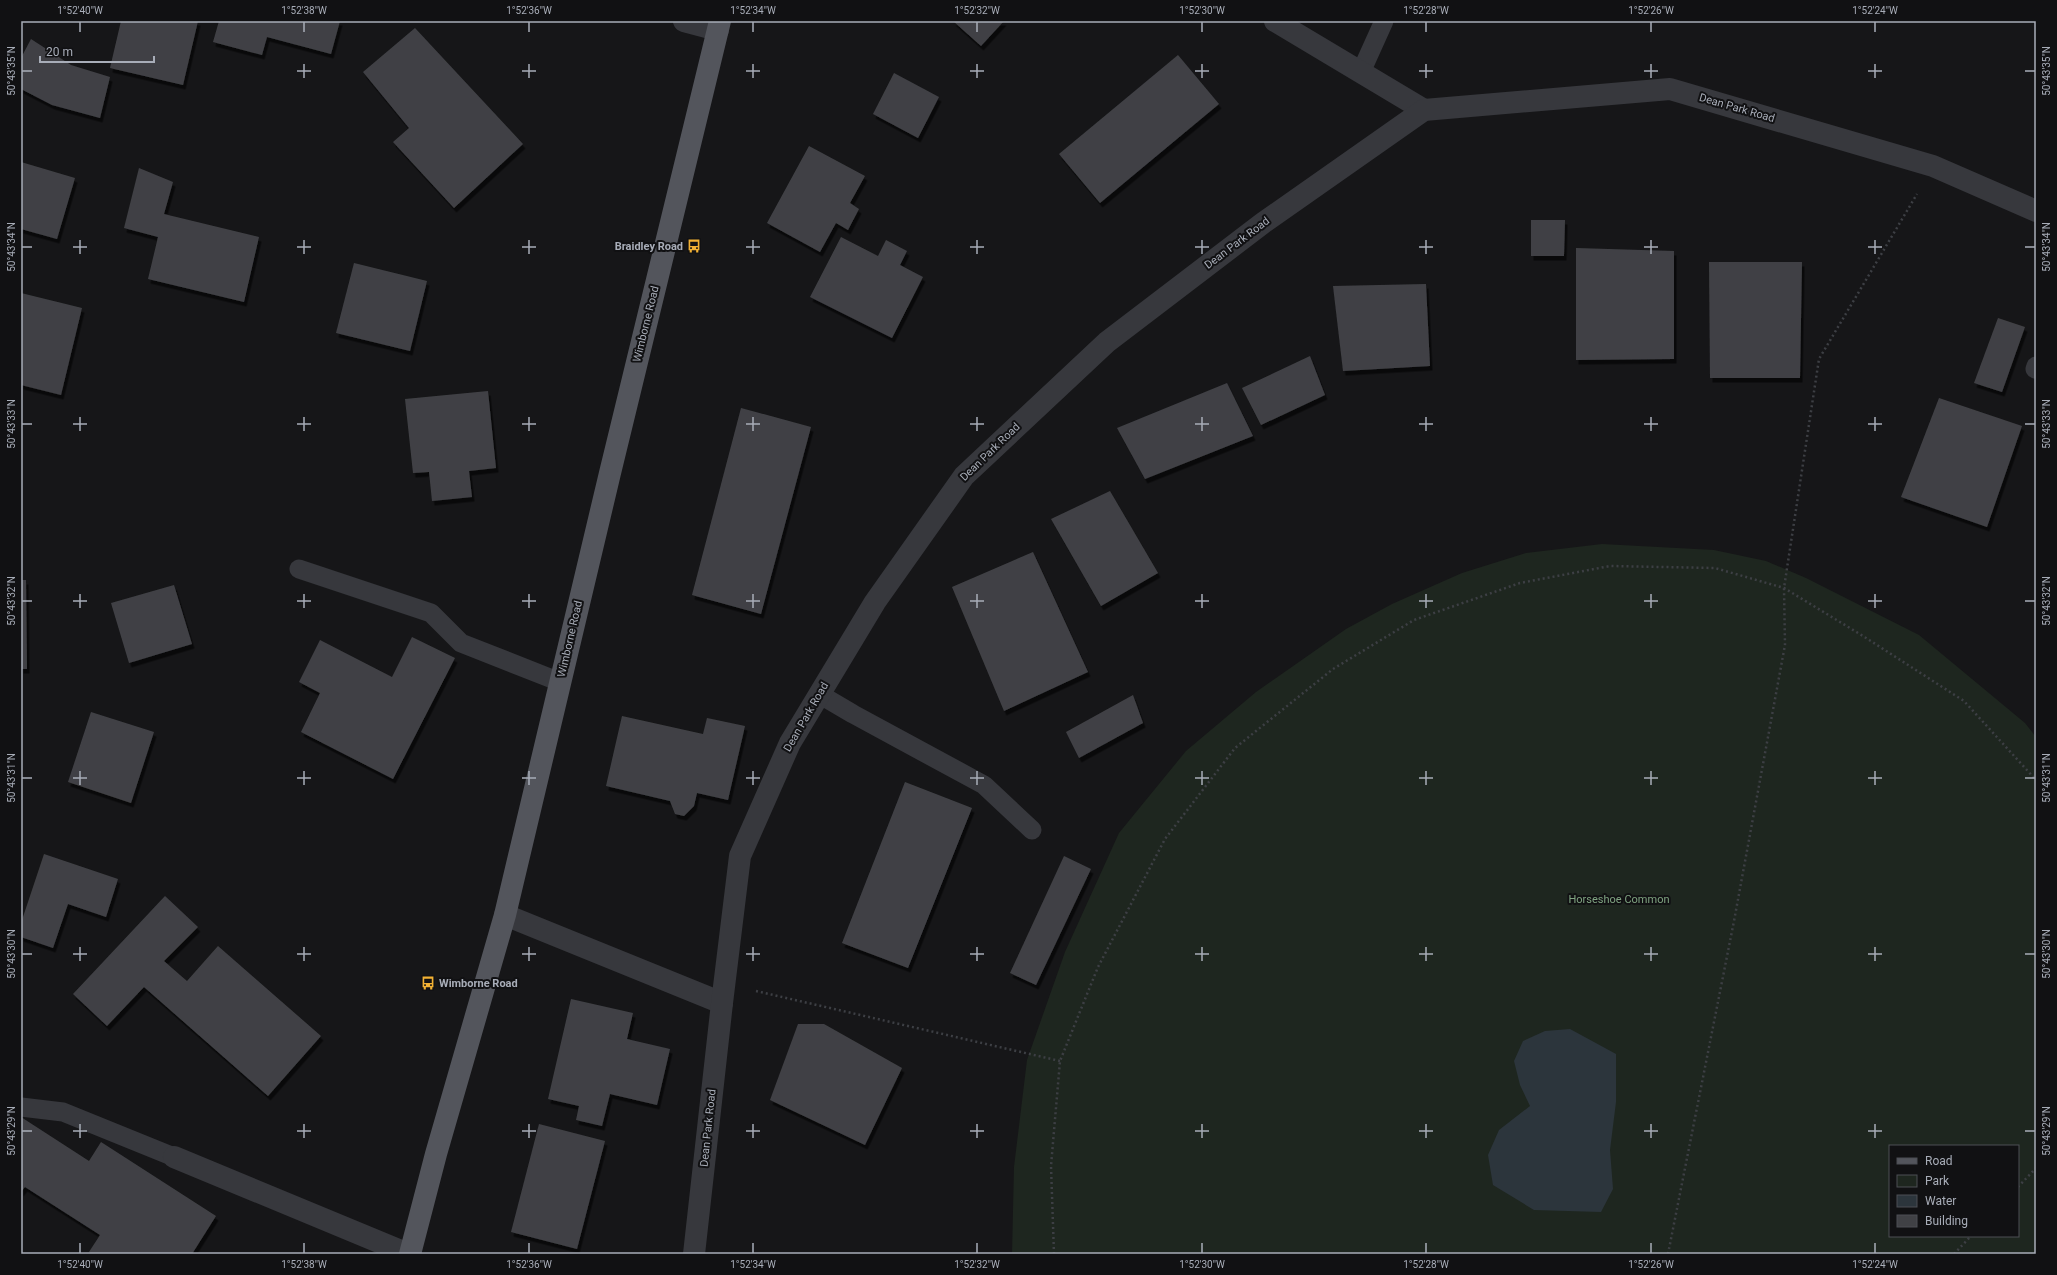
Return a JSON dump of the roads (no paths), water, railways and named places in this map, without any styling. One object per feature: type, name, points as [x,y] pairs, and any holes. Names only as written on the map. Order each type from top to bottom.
[{"type":"main road","name":"Wimborne Road","points":[[409,1254],[436,1154],[505,915],[719,26]]},
{"type":"street","points":[[684,21],[719,26]]},
{"type":"street","points":[[1275,21],[1424,110]]},
{"type":"street","name":"Dean Park Road","points":[[694,1254],[740,856],[790,743],[875,602],[964,476],[1107,342],[1263,222],[1424,110],[1670,89],[1933,166],[2036,211]]},
{"type":"street","points":[[505,915],[723,993]]},
{"type":"street","points":[[174,1157],[409,1254]]},
{"type":"lane","points":[[1361,72],[1384,21]]},
{"type":"lane","points":[[299,569],[431,613],[460,642],[560,682]]},
{"type":"lane","points":[[819,694],[984,785],[1032,830]]},
{"type":"lane","points":[[21,1107],[63,1112],[174,1157]]},
{"type":"water","points":[[1570,1029],[1616,1054],[1616,1102],[1610,1150],[1613,1189],[1601,1212],[1534,1210],[1493,1185],[1488,1155],[1499,1130],[1530,1106],[1520,1085],[1514,1061],[1523,1041],[1545,1031]]},
{"type":"place","name":"Braidley Road","points":[[694,246]]},
{"type":"place","name":"Wimborne Road","points":[[428,983]]},
{"type":"park label","name":"Horseshoe Common","points":[[1619,899]]}]
